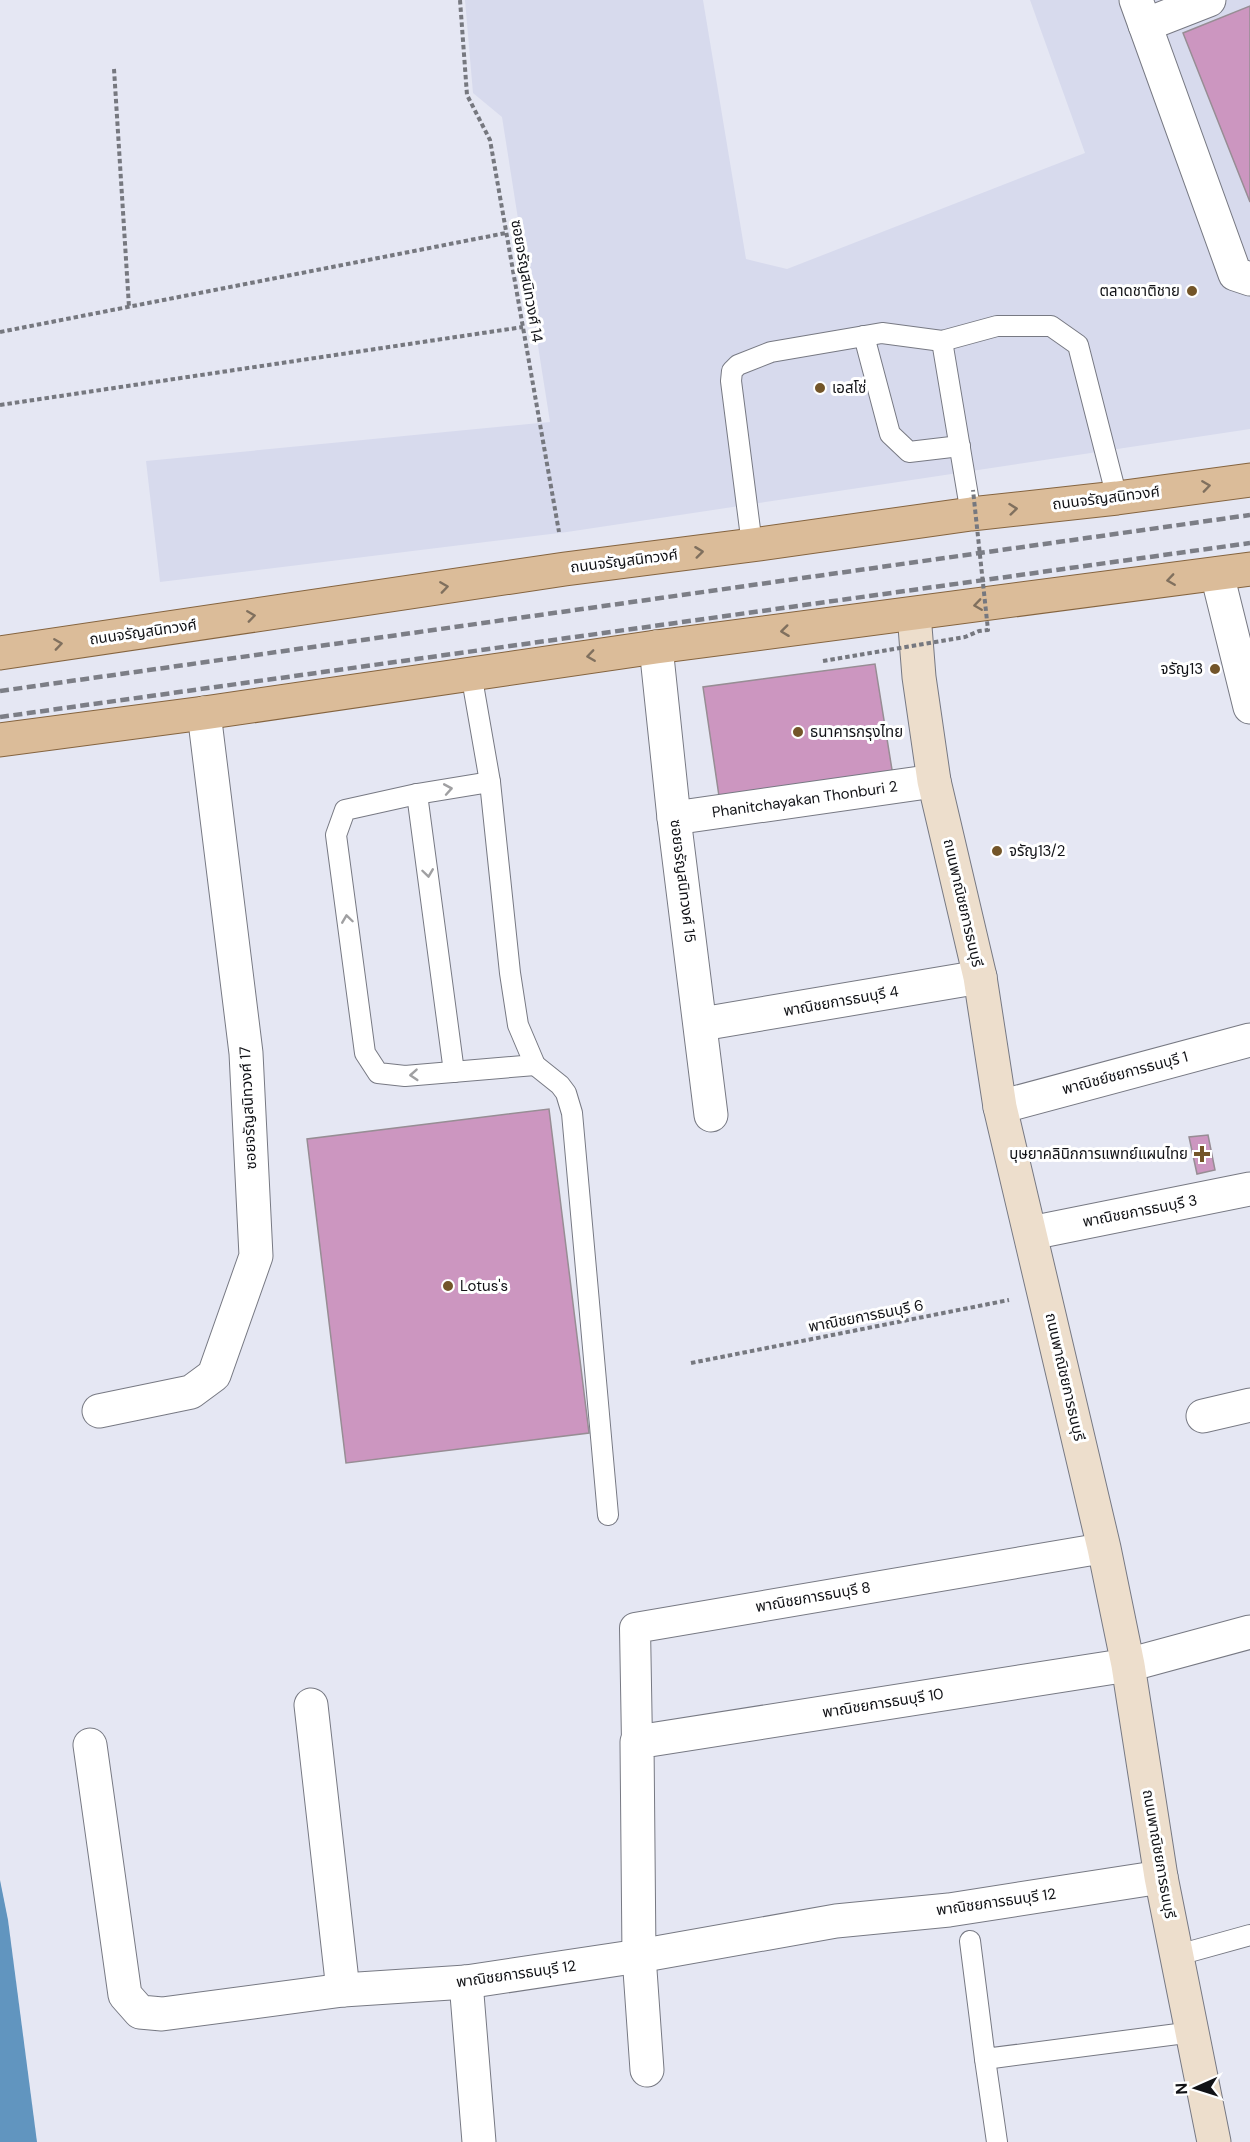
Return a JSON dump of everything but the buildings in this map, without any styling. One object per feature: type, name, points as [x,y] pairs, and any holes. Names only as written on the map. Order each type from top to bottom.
[{"type":"main road","name":"ถนนจรัญสนิทวงศ์","points":[[0,653],[565,569],[752,545],[972,502],[1117,498],[1250,480]]},
{"type":"main road","points":[[4,740],[656,647],[1250,569]]},
{"type":"main road","name":"ถนนพาณิชยการธนบุรี","points":[[914,614],[918,666],[934,781],[980,977],[999,1107],[1031,1233],[1104,1548],[1128,1665],[1161,1877],[1214,2142]]},
{"type":"street","points":[[1209,0],[1140,12],[1235,274],[1250,279]]},
{"type":"street","points":[[1216,574],[1250,707]]},
{"type":"street","name":"ซอยจรัญสนิทวงศ์ 15","points":[[656,647],[674,818],[702,1024],[711,1115]]},
{"type":"street","name":"ซอยจรัญสนิทวงศ์ 17","points":[[99,1411],[191,1392],[214,1375],[256,1256],[246,1053],[204,713]]},
{"type":"street","name":"Phanitchayakan Thonburi 2","points":[[674,818],[934,781]]},
{"type":"street","name":"พาณิชยการธนบุรี 4","points":[[702,1024],[980,977]]},
{"type":"street","name":"พาณิชย์ชยการธนบุรี 1","points":[[999,1107],[1250,1040]]},
{"type":"street","name":"พาณิชยการธนบุรี 3","points":[[1031,1233],[1250,1189]]},
{"type":"street","points":[[1203,1416],[1250,1405]]},
{"type":"street","name":"พาณิชยการธนบุรี 8","points":[[637,1742],[635,1628],[1104,1548]]},
{"type":"street","name":"พาณิชยการธนบุรี 10","points":[[637,1742],[1128,1665],[1250,1632]]},
{"type":"street","points":[[311,1705],[344,1990]]},
{"type":"street","points":[[637,1742],[639,1956],[646,2070]]},
{"type":"street","name":"พาณิชยการธนบุรี 12","points":[[90,1745],[126,1995],[140,2012],[162,2014],[344,1990],[466,1982],[639,1956],[836,1921],[949,1910],[1161,1877]]},
{"type":"street","points":[[466,1982],[479,2142]]},
{"type":"lane","points":[[752,545],[731,381],[732,371],[738,365],[771,352],[882,333],[942,341],[997,326],[1052,326],[1078,345],[1117,498]]},
{"type":"lane","points":[[864,336],[890,434],[909,452],[960,446]]},
{"type":"lane","points":[[942,341],[972,502]]},
{"type":"lane","points":[[471,673],[490,782],[518,1025],[535,1065],[560,1085],[566,1093],[572,1113],[608,1515]]},
{"type":"lane","points":[[490,782],[417,794],[345,810],[336,835],[365,1053],[378,1073],[405,1076],[535,1065]]},
{"type":"lane","points":[[417,794],[454,1072]]},
{"type":"lane","points":[[1178,1955],[1250,1935]]},
{"type":"lane","points":[[970,1941],[997,2142]]},
{"type":"lane","points":[[985,2060],[1193,2032]]},
{"type":"path","name":"ซอยจรัญสนิทวงศ์ 14","points":[[460,0],[467,95],[489,140],[565,569]]},
{"type":"path","points":[[114,69],[129,307]]},
{"type":"path","points":[[0,332],[506,233]]},
{"type":"path","points":[[0,405],[523,327]]},
{"type":"path","points":[[823,661],[965,637],[988,630],[972,502]]},
{"type":"path","name":"พาณิชยการธนบุรี 6","points":[[691,1363],[1045,1293]]},
{"type":"shaded area","points":[[465,0],[703,0],[746,259],[787,269],[1085,153],[1030,0],[1250,0],[1250,429],[567,532],[160,582],[146,461],[550,422],[502,117],[473,93]]},
{"type":"water","points":[[0,1880],[8,1920],[37,2142],[0,2142]]},
{"type":"railway","points":[[0,691],[1250,515]]},
{"type":"railway","points":[[0,717],[1250,543]]},
{"type":"place","name":"ตลาดชาติชาย","points":[[1192,291]]},
{"type":"place","name":"เอสโซ่","points":[[820,388]]},
{"type":"place","name":"จรัญ13","points":[[1215,669]]},
{"type":"place","name":"ธนาคารกรุงไทย","points":[[798,732]]},
{"type":"place","name":"จรัญ13/2","points":[[997,851]]},
{"type":"place","name":"บุษยาคลินิกการแพทย์แผนไทย","points":[[1202,1154]]},
{"type":"place","name":"Lotus's","points":[[448,1286]]}]
